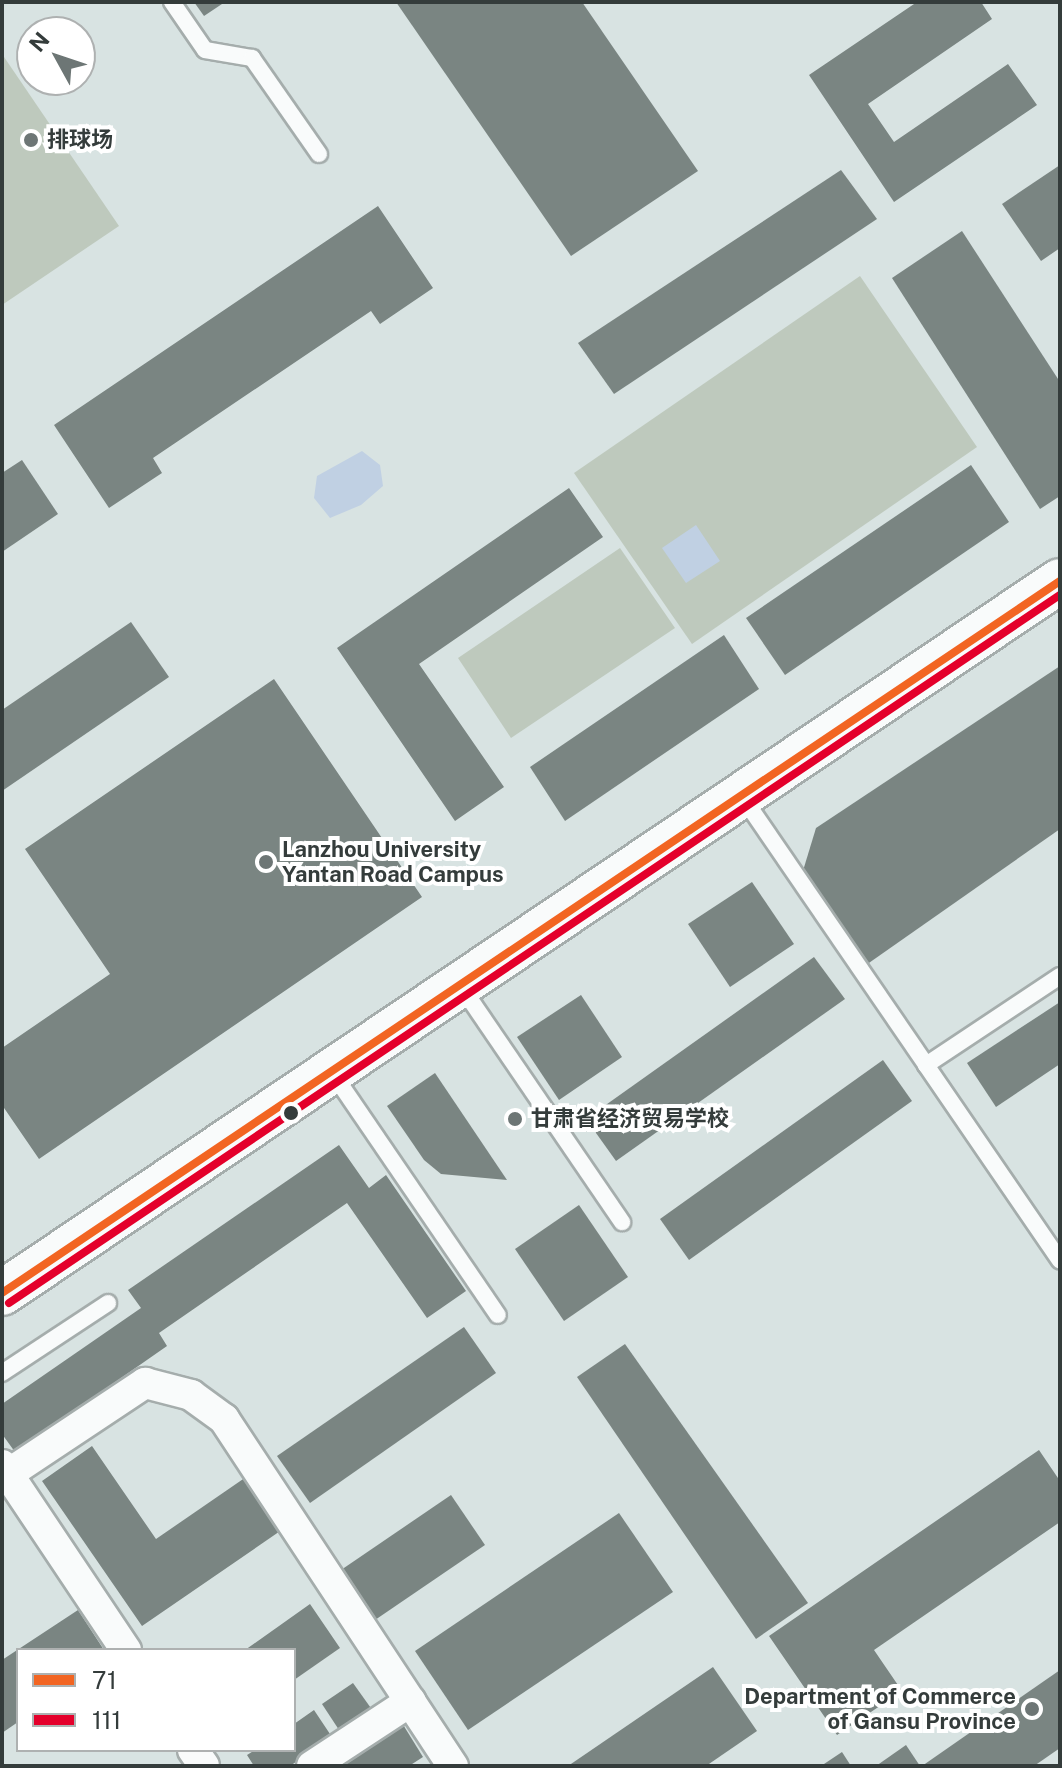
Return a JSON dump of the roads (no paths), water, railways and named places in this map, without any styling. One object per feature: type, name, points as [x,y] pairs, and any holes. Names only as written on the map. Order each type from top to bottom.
[{"type":"street","points":[[2,1293],[1060,581]]},
{"type":"street","points":[[125,1648],[4,1473],[145,1383],[191,1395],[224,1419],[453,1766]]},
{"type":"street","points":[[312,1766],[411,1701]]},
{"type":"lane","points":[[172,2],[205,50],[252,58],[319,154]]},
{"type":"lane","points":[[741,795],[1060,1261]]},
{"type":"lane","points":[[926,1065],[1060,976]]},
{"type":"lane","points":[[460,984],[622,1222]]},
{"type":"lane","points":[[332,1071],[498,1315]]},
{"type":"lane","points":[[2,1373],[108,1303]]},
{"type":"water","points":[[362,451],[380,465],[383,486],[361,505],[330,518],[314,498],[317,476]]},
{"type":"water","points":[[696,525],[720,561],[686,583],[662,548]]},
{"type":"place","name":"排球场","points":[[31,140]]},
{"type":"place","name":"Lanzhou University Yantan Road Campus","points":[[266,862]]},
{"type":"place","name":"甘肃省经济贸易学校","points":[[515,1119]]},
{"type":"place","name":"Department of Commerce of Gansu Province","points":[[1032,1709]]}]
